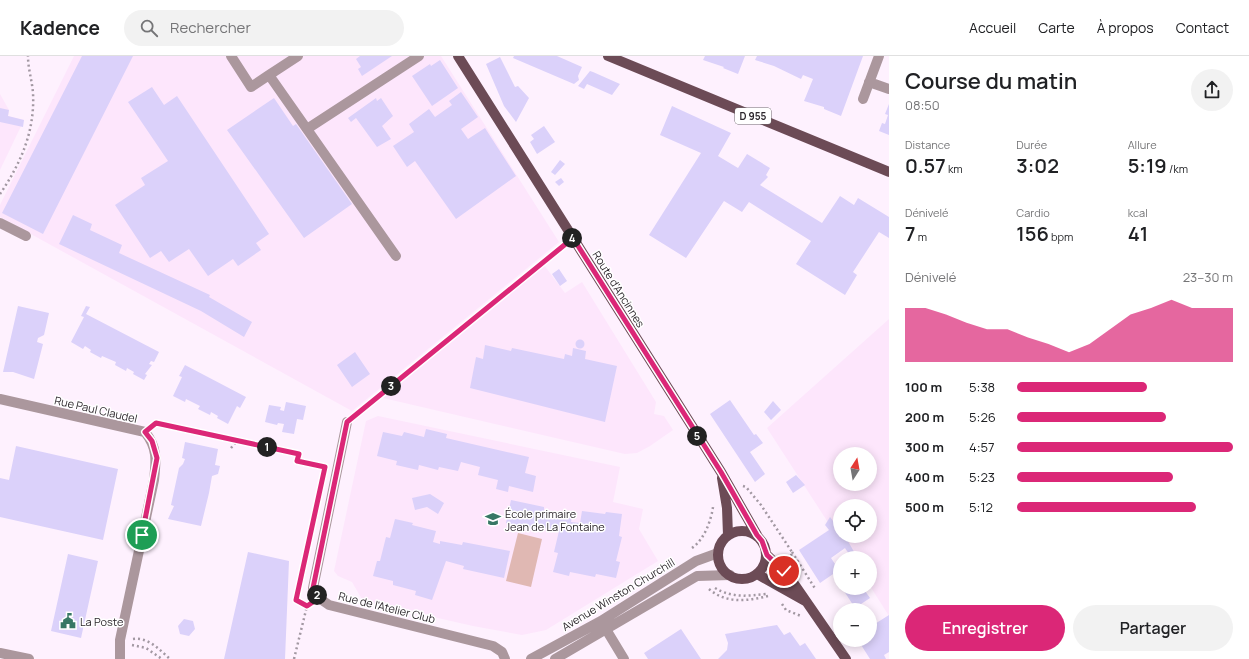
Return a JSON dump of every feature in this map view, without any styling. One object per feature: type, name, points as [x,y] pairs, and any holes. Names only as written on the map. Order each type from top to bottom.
[{"type":"main road","name":"Route d'Ancinnes","points":[[458,56],[721,472],[757,535]]},
{"type":"main road","name":"D 955","points":[[615,57],[889,172]]},
{"type":"main road","name":"Route d'Ancinnes","points":[[721,472],[727,508],[728,535]]},
{"type":"main road","points":[[767,555],[762,569],[757,574],[743,579],[730,576],[721,566],[718,553],[720,546],[728,535],[742,531],[757,535],[762,541],[767,555],[788,575],[846,659]]},
{"type":"main road","points":[[757,574],[808,603]]},
{"type":"street","points":[[231,56],[251,87],[298,56]]},
{"type":"street","points":[[307,129],[419,56]]},
{"type":"street","points":[[863,99],[879,56]]},
{"type":"street","points":[[269,75],[396,256]]},
{"type":"street","points":[[869,82],[889,89]]},
{"type":"street","points":[[0,223],[26,236]]},
{"type":"street","name":"Rue Paul Claudel","points":[[0,399],[145,432],[152,441],[157,458],[120,643],[120,659]]},
{"type":"street","points":[[319,598],[313,588],[347,422]]},
{"type":"street","name":"Avenue Winston Churchill","points":[[531,659],[601,621],[681,569],[700,559],[718,553]]},
{"type":"street","points":[[555,659],[697,576],[730,576]]},
{"type":"street","name":"Rue de l'Atelier Club","points":[[319,598],[329,604],[493,646],[502,652],[505,659]]},
{"type":"street","points":[[601,621],[624,659]]},
{"type":"street","points":[[0,653],[29,659]]},
{"type":"path","points":[[0,194],[12,177],[31,130],[34,117],[33,92],[28,56]]},
{"type":"path","points":[[347,422],[573,238]]},
{"type":"path","points":[[145,432],[156,423],[299,454],[297,461],[325,467],[323,475]]},
{"type":"path","points":[[231,448],[237,440]]},
{"type":"path","points":[[689,550],[695,546],[704,534],[712,516],[713,502]]},
{"type":"path","points":[[761,505],[792,552],[791,559]]},
{"type":"path","points":[[708,584],[723,593],[737,597],[769,594]]},
{"type":"path","points":[[299,586],[296,600],[307,606]]},
{"type":"path","points":[[294,659],[307,606],[319,598]]},
{"type":"path","points":[[120,643],[141,638],[158,648],[170,659]]},
{"type":"path","points":[[120,643],[146,648],[162,659]]},
{"type":"shaded area","points":[[74,56],[441,56],[559,242],[352,411],[0,217],[0,205]]},
{"type":"shaded area","points":[[0,94],[9,110],[8,116],[24,120],[0,170]]},
{"type":"shaded area","points":[[544,265],[565,293],[582,282],[656,402],[654,414],[664,416],[673,430],[650,446],[637,453],[625,454],[383,398]]},
{"type":"shaded area","points":[[889,319],[889,616],[876,595],[877,595],[877,551],[846,551],[841,543],[877,543],[877,499],[833,499],[833,530],[767,428]]},
{"type":"shaded area","name":"École primaire Jean de La Fontaine","points":[[378,416],[620,467],[613,502],[643,509],[639,529],[658,561],[546,630],[522,635],[473,626],[363,601],[352,582],[338,576],[334,571],[366,421]]},
{"type":"shaded area","points":[[518,533],[542,539],[531,587],[506,581]]},
{"type":"building","points":[[82,56],[133,56],[43,234],[2,213]]},
{"type":"building","points":[[360,56],[392,56],[362,76],[358,69],[361,67],[356,59]]},
{"type":"building","points":[[514,56],[557,56],[582,67],[578,76],[579,80],[574,84],[513,58]]},
{"type":"building","points":[[705,56],[745,56],[738,74],[723,68],[724,67],[703,60]]},
{"type":"building","points":[[757,56],[863,56],[841,116],[824,109],[824,107],[804,101],[813,79],[803,75],[801,79],[774,66],[755,60]]},
{"type":"building","points":[[500,57],[515,87],[518,86],[529,98],[516,122],[504,106],[486,64]]},
{"type":"building","points":[[440,60],[458,88],[432,106],[412,76],[430,64],[431,66]]},
{"type":"building","points":[[590,71],[620,84],[612,95],[587,84],[584,89],[578,86]]},
{"type":"building","points":[[152,87],[164,105],[177,96],[269,234],[256,243],[261,250],[238,266],[233,259],[208,276],[189,249],[169,262],[161,251],[150,258],[115,205],[145,185],[141,178],[168,161],[128,102]]},
{"type":"building","points":[[461,92],[478,117],[461,129],[468,139],[485,128],[516,176],[456,219],[415,161],[407,167],[393,146],[414,132],[409,124],[429,109],[435,117],[452,105],[449,101]]},
{"type":"building","points":[[274,98],[293,126],[296,124],[352,204],[304,238],[227,130]]},
{"type":"building","points":[[376,98],[377,101],[381,98],[393,116],[382,126],[391,139],[377,147],[356,118],[351,122],[348,118]]},
{"type":"building","points":[[889,104],[889,135],[879,131],[882,123],[885,124],[888,115],[885,114]]},
{"type":"building","points":[[672,106],[731,133],[718,156],[738,168],[747,154],[770,168],[766,175],[768,177],[760,185],[822,223],[840,196],[854,205],[858,198],[889,217],[889,238],[879,232],[853,272],[857,275],[845,295],[796,264],[811,241],[749,202],[742,212],[724,201],[686,258],[649,235],[701,153],[660,135]]},
{"type":"building","points":[[0,108],[9,110],[8,116],[24,120],[23,127],[0,122]]},
{"type":"building","points":[[544,126],[555,142],[537,154],[530,142],[534,139],[531,135]]},
{"type":"building","points":[[560,160],[565,164],[555,175],[551,172]]},
{"type":"building","points":[[561,178],[564,182],[559,186],[555,182]]},
{"type":"building","points":[[73,215],[92,224],[90,230],[122,245],[119,253],[210,295],[209,297],[252,322],[244,337],[201,311],[59,244]]},
{"type":"building","points":[[559,269],[567,281],[560,286],[552,274]]},
{"type":"building","points":[[18,306],[49,313],[44,335],[38,338],[37,342],[43,344],[34,379],[13,372],[3,372]]},
{"type":"building","points":[[86,306],[90,307],[86,314],[159,352],[154,362],[151,361],[149,364],[152,365],[145,374],[147,375],[144,380],[133,374],[134,372],[127,368],[126,371],[115,365],[116,362],[102,356],[101,358],[90,352],[91,350],[85,346],[83,349],[71,342],[84,317],[81,316]]},
{"type":"building","points":[[578,340],[582,340],[584,344],[582,348],[578,348],[576,346],[576,342]]},
{"type":"building","points":[[485,345],[511,351],[512,348],[564,359],[565,354],[572,356],[573,348],[586,351],[585,359],[617,366],[605,422],[470,388],[476,357],[483,359]]},
{"type":"building","points":[[355,352],[370,374],[352,387],[337,365]]},
{"type":"building","points":[[185,365],[246,397],[240,408],[237,406],[228,424],[217,418],[218,416],[211,412],[210,415],[198,409],[200,406],[186,399],[185,402],[173,396],[182,377],[179,376]]},
{"type":"building","points":[[730,400],[754,435],[756,434],[763,443],[750,452],[765,474],[755,482],[710,414]]},
{"type":"building","points":[[773,401],[781,410],[771,420],[764,412]]},
{"type":"building","points":[[286,402],[306,406],[303,420],[297,419],[294,434],[282,432],[284,424],[278,423],[277,425],[265,422],[269,405],[281,407],[280,410],[284,411]]},
{"type":"building","points":[[426,429],[447,434],[446,438],[529,457],[525,473],[536,476],[533,492],[509,486],[508,492],[496,489],[498,480],[478,475],[480,467],[461,462],[458,471],[439,467],[438,470],[419,465],[418,470],[396,465],[397,461],[377,456],[383,432],[402,436],[404,432],[424,437]]},
{"type":"building","points":[[185,442],[218,449],[215,465],[220,466],[218,474],[212,476],[201,526],[168,519],[174,506],[171,505],[179,468],[185,459],[182,458]]},
{"type":"building","points":[[16,446],[118,469],[103,540],[0,517],[0,478],[9,480]]},
{"type":"building","points":[[796,475],[805,485],[793,493],[786,482]]},
{"type":"building","points":[[430,494],[444,503],[438,514],[427,507],[415,510],[412,498]]},
{"type":"building","points":[[511,500],[544,507],[544,511],[572,517],[571,522],[580,523],[582,511],[605,514],[606,512],[622,514],[619,536],[622,537],[616,561],[620,562],[616,578],[596,574],[595,577],[570,572],[569,576],[553,572],[558,553],[554,552],[559,531],[540,527],[539,531],[506,523]]},
{"type":"building","points":[[830,517],[833,521],[833,543],[849,543],[854,551],[847,551],[845,548],[841,551],[833,551],[833,557],[831,558],[833,561],[833,574],[820,583],[799,550],[829,530],[825,525]]},
{"type":"building","points":[[395,519],[413,523],[412,525],[436,531],[433,542],[440,544],[440,541],[462,545],[463,542],[510,551],[504,578],[463,569],[464,566],[446,561],[432,600],[415,595],[416,591],[393,585],[393,581],[373,576],[377,561],[380,561],[386,537],[390,538]]},
{"type":"building","points":[[248,552],[289,561],[285,659],[224,659]]},
{"type":"building","points":[[68,554],[98,561],[81,638],[51,631]]},
{"type":"building","points":[[847,595],[868,595],[870,598],[862,603],[852,603]]},
{"type":"building","points":[[889,615],[889,652],[884,655],[886,659],[870,659],[862,647],[877,647],[877,623]]},
{"type":"building","points":[[184,619],[193,621],[195,629],[189,636],[180,634],[178,626]]},
{"type":"building","points":[[777,625],[784,635],[790,632],[800,646],[805,643],[816,659],[718,659],[727,650],[728,643],[725,634]]},
{"type":"building","points":[[681,629],[701,659],[648,659],[644,653]]},
{"type":"place","name":"École primaire Jean de La Fontaine","points":[[493,519]]},
{"type":"place","name":"La Poste","points":[[68,621]]},
{"type":"route","points":[[142,535],[154,480],[157,458],[152,441],[145,432],[156,423],[299,454],[297,461],[325,467],[296,600],[307,606],[319,598],[313,588],[347,422],[573,238],[721,472],[757,535],[766,547],[767,555],[784,571]]}]
